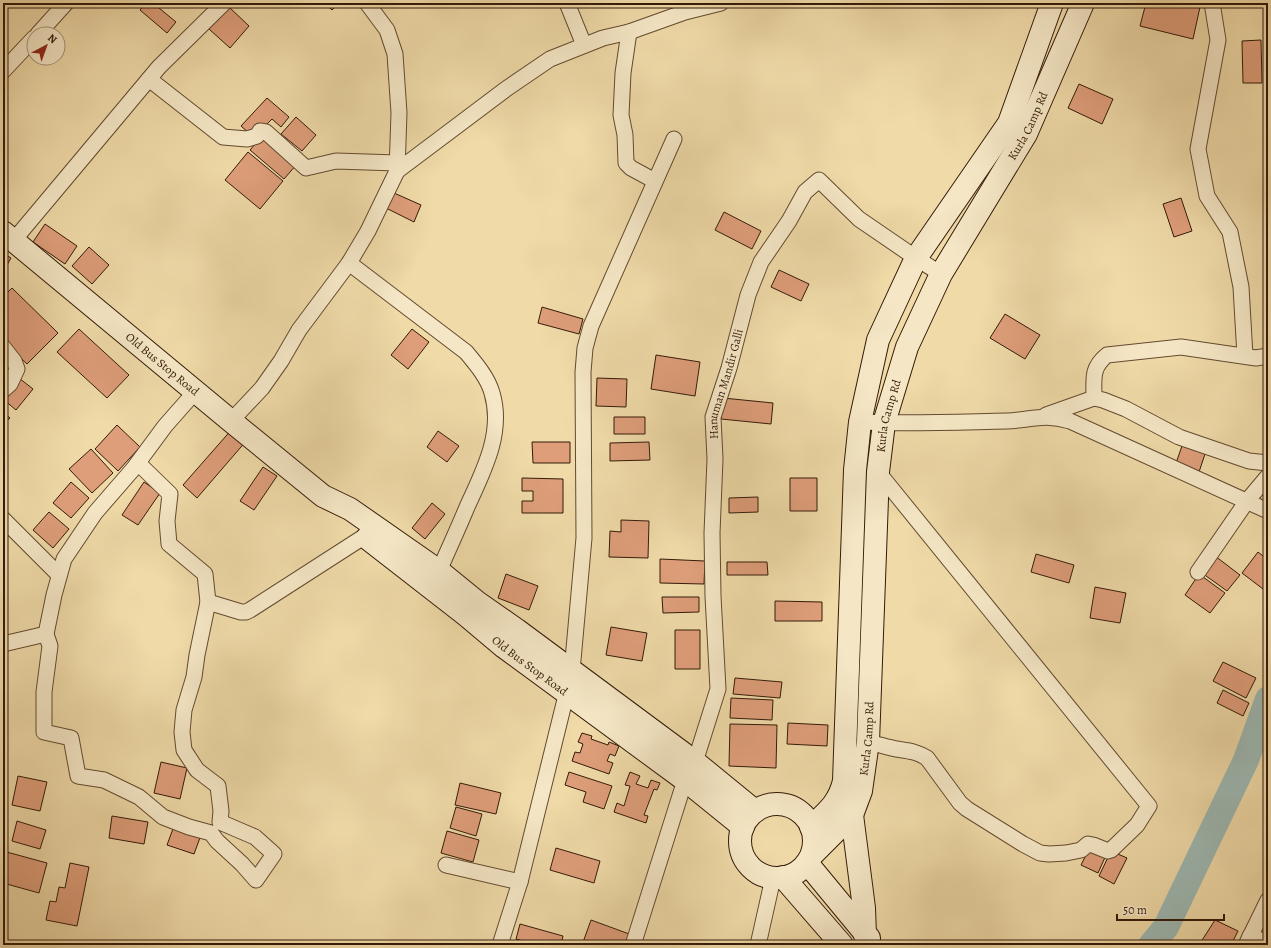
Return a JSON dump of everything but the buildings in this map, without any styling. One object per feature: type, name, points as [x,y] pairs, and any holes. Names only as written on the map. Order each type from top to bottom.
[{"type":"main road","name":"Kurla Camp Rd","points":[[812,827],[832,808],[842,789],[844,781],[855,470],[860,422],[878,340],[916,258],[1009,123],[1052,3]]},
{"type":"main road","name":"Kurla Camp Rd","points":[[778,878],[792,875],[800,870],[852,815],[861,791],[868,742],[878,472],[884,423],[907,347],[941,274],[1026,134],[1083,3]]},
{"type":"main road","name":"Old Bus Stop Road","points":[[9,236],[195,392],[323,496],[350,509],[439,571],[504,648],[566,693],[690,771]]},
{"type":"main road","name":"Old Bus Stop Road","points":[[323,496],[337,515],[365,536],[472,609],[572,671],[749,819]]},
{"type":"main road","points":[[842,945],[778,878],[765,876],[757,872],[746,860],[741,844],[741,836],[749,819],[764,806],[782,804],[792,807],[807,818],[812,827],[814,836],[814,846],[809,859],[870,940]]},
{"type":"main road","points":[[852,815],[864,908],[870,940]]},
{"type":"street","points":[[45,26],[66,3]]},
{"type":"street","points":[[9,236],[159,67],[224,3]]},
{"type":"street","points":[[231,421],[262,388],[281,361],[299,330],[349,263],[368,231],[397,167],[399,113],[395,54],[387,30],[367,3]]},
{"type":"street","points":[[567,3],[584,45]]},
{"type":"street","points":[[149,79],[222,137],[246,139],[257,136],[260,131],[266,132],[306,168],[336,161],[397,167],[550,59],[603,38],[629,32],[685,12],[721,3]]},
{"type":"street","points":[[1212,3],[1218,40],[1198,149],[1207,196],[1230,232],[1241,286],[1245,356]]},
{"type":"street","points":[[629,32],[623,73],[622,115],[625,135],[626,163],[631,168],[655,181]]},
{"type":"street","points":[[3,71],[26,47]]},
{"type":"street","points":[[500,945],[520,882],[572,671],[584,538],[583,372],[585,348],[591,326],[674,139]]},
{"type":"street","name":"Hanuman Mandir Galli","points":[[690,771],[718,689],[713,596],[712,533],[715,459],[713,417],[729,368],[748,295],[761,262],[789,221],[805,192],[819,180],[859,218],[941,274]]},
{"type":"street","points":[[349,263],[466,352],[480,370],[492,393],[496,418],[494,440],[484,470],[439,571]]},
{"type":"street","points":[[3,347],[14,361],[17,369],[10,384],[3,390]]},
{"type":"street","points":[[1094,398],[1096,368],[1100,361],[1107,355],[1181,347],[1256,358],[1268,356]]},
{"type":"street","points":[[138,463],[170,494],[167,521],[169,544],[205,574],[208,602],[194,677],[184,710],[182,732],[184,750],[196,770],[218,786],[221,811],[220,822],[255,837],[274,854],[256,880],[211,833],[189,827],[163,816],[139,797],[104,780],[78,776],[71,738],[44,732],[44,692],[50,646],[46,634],[54,595],[64,559],[95,513],[138,463],[165,426],[195,392]]},
{"type":"street","points":[[860,422],[1010,421],[1041,416],[1094,398],[1126,409],[1179,437],[1250,461],[1268,463]]},
{"type":"street","points":[[1041,416],[1057,417],[1070,421],[1268,511]]},
{"type":"street","points":[[868,742],[896,749],[911,750],[927,758],[960,803],[967,809],[1010,837],[1040,853],[1066,853],[1081,850],[1088,844],[1108,851],[1111,850],[1137,825],[1149,806],[878,472]]},
{"type":"street","points":[[1198,572],[1247,501],[1268,476]]},
{"type":"street","points":[[3,519],[59,575]]},
{"type":"street","points":[[208,602],[241,612],[246,612],[365,536]]},
{"type":"street","points":[[3,644],[46,634]]},
{"type":"street","points":[[633,945],[690,771]]},
{"type":"street","points":[[446,865],[520,882]]},
{"type":"street","points":[[758,945],[778,878]]},
{"type":"street","points":[[1268,900],[1248,941],[1268,944]]},
{"type":"waterway","points":[[1151,945],[1166,927],[1246,760],[1268,699]]}]
